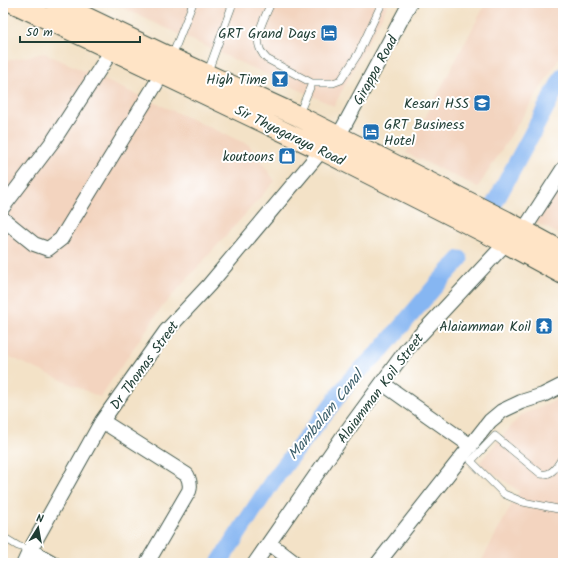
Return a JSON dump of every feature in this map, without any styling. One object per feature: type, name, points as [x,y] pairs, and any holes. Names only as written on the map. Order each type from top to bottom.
[{"type":"main road","name":"Sir Thyagaraya Road","points":[[56,3],[166,66],[322,150],[506,243],[563,274]]},
{"type":"main road","name":"Sir Thyagaraya Road","points":[[8,5],[112,50],[166,66],[207,74],[298,116],[506,221],[563,252]]},
{"type":"street","name":"Girappa Road","points":[[338,137],[410,3]]},
{"type":"street","points":[[3,207],[53,141],[112,50]]},
{"type":"street","points":[[3,219],[34,244],[48,249],[61,239],[166,66]]},
{"type":"street","name":"Dr Thomas Street","points":[[27,557],[102,421],[166,331],[209,285],[322,150]]},
{"type":"street","points":[[523,231],[563,169]]},
{"type":"street","name":"Alaiamman Koil Street","points":[[254,563],[341,438],[407,349],[506,243]]},
{"type":"street","points":[[382,383],[471,446]]},
{"type":"street","points":[[378,563],[490,421],[502,411],[563,385]]},
{"type":"street","points":[[102,421],[188,475],[190,480],[190,491],[147,563]]},
{"type":"street","points":[[269,543],[295,563]]},
{"type":"street","points":[[27,557],[53,563]]},
{"type":"lane","points":[[166,66],[193,3]]},
{"type":"lane","points":[[207,74],[234,3]]},
{"type":"lane","points":[[271,3],[260,29],[258,39],[261,54],[267,59],[312,83],[333,84],[341,80],[358,54],[382,3]]},
{"type":"lane","points":[[298,116],[312,83]]},
{"type":"lane","points":[[563,457],[551,473],[546,475],[541,474],[495,436],[471,461],[504,494],[524,502],[563,510]]},
{"type":"lane","points":[[3,537],[18,546],[27,557]]},
{"type":"shaded area","points":[[112,3],[389,3],[334,106]]},
{"type":"shaded area","name":"Kesari HSS","points":[[486,3],[563,3],[563,53],[478,187],[406,153]]},
{"type":"shaded area","points":[[44,53],[249,145],[275,181],[162,307],[100,397],[3,354],[3,61]]},
{"type":"shaded area","points":[[554,184],[563,189],[563,236],[535,222]]},
{"type":"shaded area","points":[[563,397],[563,563],[478,563],[482,560],[519,491],[479,463],[521,415]]},
{"type":"waterway","name":"Mambalam Canal","points":[[492,208],[563,76]]},
{"type":"waterway","name":"Mambalam Canal","points":[[219,563],[272,482],[352,378],[382,349],[460,259]]},
{"type":"place","name":"GRT Grand Days","points":[[329,33]]},
{"type":"place","name":"High Time","points":[[280,79]]},
{"type":"place","name":"Kesari HSS","points":[[482,103]]},
{"type":"place","name":"GRT Business Hotel","points":[[371,132]]},
{"type":"place","name":"koutoons","points":[[287,156]]},
{"type":"place","name":"Alaiamman Koil","points":[[544,326]]}]
